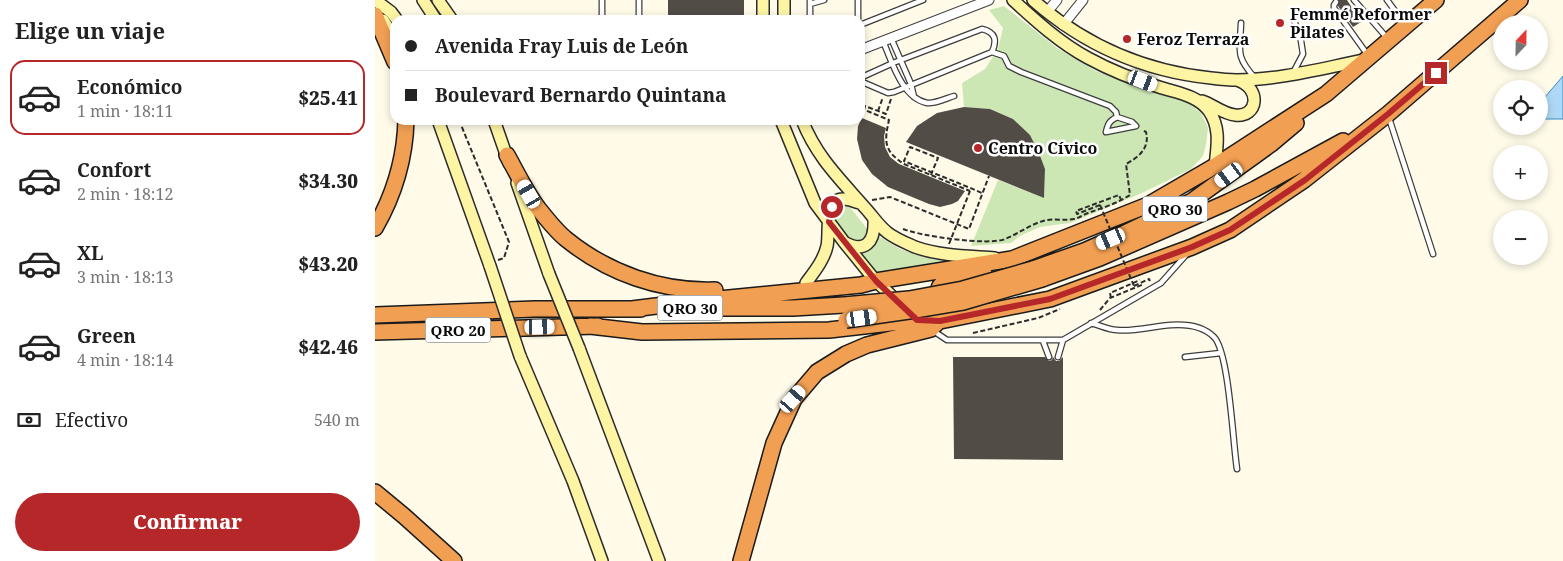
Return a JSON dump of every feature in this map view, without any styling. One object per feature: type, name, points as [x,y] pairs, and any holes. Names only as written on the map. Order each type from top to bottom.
[{"type":"highway","name":"QRO 30","points":[[1037,274],[1192,200],[1271,144],[1300,120],[1326,94],[1436,0]]},
{"type":"highway","name":"QRO 30","points":[[917,320],[936,325],[984,312],[1050,299],[1192,247],[1230,230],[1305,180],[1388,114],[1521,0]]},
{"type":"highway","points":[[375,15],[390,50]]},
{"type":"highway","name":"QRO 30","points":[[876,281],[1012,258],[1148,205],[1215,166],[1326,94]]},
{"type":"highway","points":[[375,228],[383,215],[401,164],[406,125]]},
{"type":"highway","name":"QRO 30","points":[[535,310],[793,308],[845,312],[1037,274],[1109,254],[1229,202],[1336,144],[1363,134]]},
{"type":"highway","points":[[507,155],[537,207],[565,239],[606,266],[649,283],[695,290],[743,289],[851,280],[876,281]]},
{"type":"highway","points":[[984,312],[951,308],[938,298],[938,291],[941,285],[947,281],[1015,267],[1122,226],[1139,219],[1148,205]]},
{"type":"highway","points":[[632,309],[861,285],[876,281]]},
{"type":"highway","name":"QRO 20","points":[[375,315],[535,310]]},
{"type":"highway","name":"QRO 30","points":[[540,327],[831,322],[845,312]]},
{"type":"highway","points":[[590,326],[642,332],[829,330],[917,320]]},
{"type":"highway","points":[[741,561],[774,443],[793,399],[817,372],[846,354],[867,345],[936,325]]},
{"type":"highway","name":"QRO 20","points":[[375,332],[540,327]]},
{"type":"highway","points":[[375,492],[454,561]]},
{"type":"main road","points":[[375,0],[393,15]]},
{"type":"main road","points":[[423,0],[433,15]]},
{"type":"main road","points":[[438,0],[448,15]]},
{"type":"main road","points":[[763,0],[763,15]]},
{"type":"main road","points":[[783,0],[784,15]]},
{"type":"main road","points":[[1013,0],[1055,37],[1088,58],[1135,78],[1209,103],[1236,116],[1245,114],[1251,109],[1254,102],[1252,92],[1246,83],[1237,80]]},
{"type":"main road","points":[[1033,0],[1063,25],[1093,43],[1158,69],[1185,75],[1237,80],[1256,79],[1292,75],[1368,59]]},
{"type":"main road","points":[[375,8],[390,31]]},
{"type":"main road","points":[[1193,98],[1208,110],[1215,121],[1218,132],[1215,166]]},
{"type":"main road","points":[[440,125],[490,264],[520,356],[573,480],[602,561]]},
{"type":"main road","points":[[496,125],[549,274],[579,348],[659,561]]},
{"type":"main road","points":[[783,125],[815,202],[843,242],[876,281],[917,320]]},
{"type":"main road","points":[[804,125],[834,175],[864,202],[874,220],[886,232],[900,240],[931,251],[1012,258]]},
{"type":"main road","points":[[806,283],[820,264],[827,246],[832,207],[839,200],[844,199],[864,202]]},
{"type":"main road","points":[[843,242],[858,247],[867,244],[875,231],[874,220]]},
{"type":"street","points":[[865,48],[989,0]]},
{"type":"street","points":[[1047,12],[1057,0]]},
{"type":"street","points":[[1063,25],[1083,0]]},
{"type":"lane","points":[[602,15],[603,0]]},
{"type":"lane","points":[[639,0],[639,15]]},
{"type":"lane","points":[[810,15],[810,2],[824,0]]},
{"type":"lane","points":[[858,0],[858,15]]},
{"type":"lane","points":[[865,23],[923,0]]},
{"type":"lane","points":[[1354,0],[1389,40]]},
{"type":"lane","points":[[1387,0],[1406,26]]},
{"type":"lane","points":[[1336,2],[1334,8],[1368,59]]},
{"type":"lane","points":[[1292,75],[1303,54],[1301,40],[1294,20]]},
{"type":"lane","points":[[1241,23],[1239,56],[1244,66],[1256,79]]},
{"type":"lane","points":[[865,77],[893,63],[982,29],[989,31],[994,36],[995,44],[992,52]]},
{"type":"lane","points":[[887,40],[901,61],[911,84],[914,97]]},
{"type":"lane","points":[[887,40],[893,63],[904,88],[914,97],[929,103],[954,96]]},
{"type":"lane","points":[[865,83],[888,93],[894,92],[992,52],[1004,56],[1009,66],[1021,72],[1110,106],[1116,112],[1117,117]]},
{"type":"lane","points":[[1388,114],[1433,254]]},
{"type":"lane","points":[[1117,117],[1132,122],[1136,126],[1106,132],[1107,124],[1110,120],[1117,117]]},
{"type":"lane","points":[[936,325],[947,340],[1063,340],[1161,283],[1192,247]]},
{"type":"lane","points":[[1091,323],[1117,330],[1172,325],[1196,326],[1215,338],[1220,346],[1228,389],[1237,469]]},
{"type":"lane","points":[[1057,357],[1063,340]]},
{"type":"lane","points":[[1043,341],[1049,357]]},
{"type":"lane","points":[[1185,357],[1221,353]]},
{"type":"path","points":[[870,86],[868,91],[883,98],[878,111]]},
{"type":"path","points":[[865,106],[886,114],[894,92]]},
{"type":"path","points":[[865,110],[889,120],[885,142],[891,154],[898,160],[970,190],[983,193]]},
{"type":"path","points":[[461,125],[509,242],[503,258],[490,264]]},
{"type":"path","points":[[901,228],[915,233],[980,242],[1004,240],[1041,222],[1075,219],[1123,200],[1130,195],[1126,164],[1143,153],[1146,144],[1146,132],[1136,126]]},
{"type":"path","points":[[912,166],[904,161],[910,147],[938,158],[931,174]]},
{"type":"path","points":[[864,202],[890,197],[969,229],[989,176]]},
{"type":"path","points":[[945,253],[970,190]]},
{"type":"path","points":[[1101,317],[1098,312],[1111,298],[1151,282],[1149,279],[1133,286],[1100,205],[1077,214],[1076,211],[1119,195],[1121,199],[1103,207]]},
{"type":"path","points":[[864,202],[875,206]]},
{"type":"path","points":[[1111,298],[1110,293],[1148,276]]},
{"type":"green space","points":[[1004,6],[1057,48],[1096,71],[1136,86],[1186,101],[1201,113],[1208,128],[1203,156],[1191,169],[1142,193],[1070,223],[1040,227],[1020,236],[1011,243],[971,246],[998,180],[1044,198],[1045,169],[1030,135],[1013,119],[990,109],[964,107],[962,83],[985,69],[998,49],[1003,28],[989,10]]},
{"type":"green space","points":[[837,204],[849,206],[868,230],[900,249],[931,259],[964,263],[874,273],[830,221]]},
{"type":"water","points":[[1563,76],[1563,119],[1548,119],[1548,94]]},
{"type":"building","points":[[668,0],[744,0],[744,15],[668,15]]},
{"type":"building","points":[[1339,0],[1347,0],[1361,22],[1353,27],[1338,6]]},
{"type":"building","name":"Centro Cívico","points":[[964,107],[990,109],[1013,119],[1030,135],[1045,169],[1044,198],[906,142],[917,126],[937,113]]},
{"type":"building","points":[[865,119],[886,128],[884,136],[885,147],[890,157],[899,164],[965,191],[958,201],[940,207],[888,187],[872,174],[862,160],[857,139],[858,126],[865,125]]},
{"type":"building","points":[[953,357],[1045,357],[1049,361],[1053,357],[1056,361],[1059,361],[1063,357],[1063,460],[954,459]]},
{"type":"place","name":"Femmé Reformer Pilates","points":[[1280,23]]},
{"type":"place","name":"Feroz Terraza","points":[[1127,39]]},
{"type":"place","name":"Centro Cívico","points":[[978,148]]},
{"type":"route","points":[[832,207],[829,222],[843,242],[876,281],[917,320],[940,321],[1050,299],[1192,247],[1230,230],[1305,180],[1436,73]]}]
